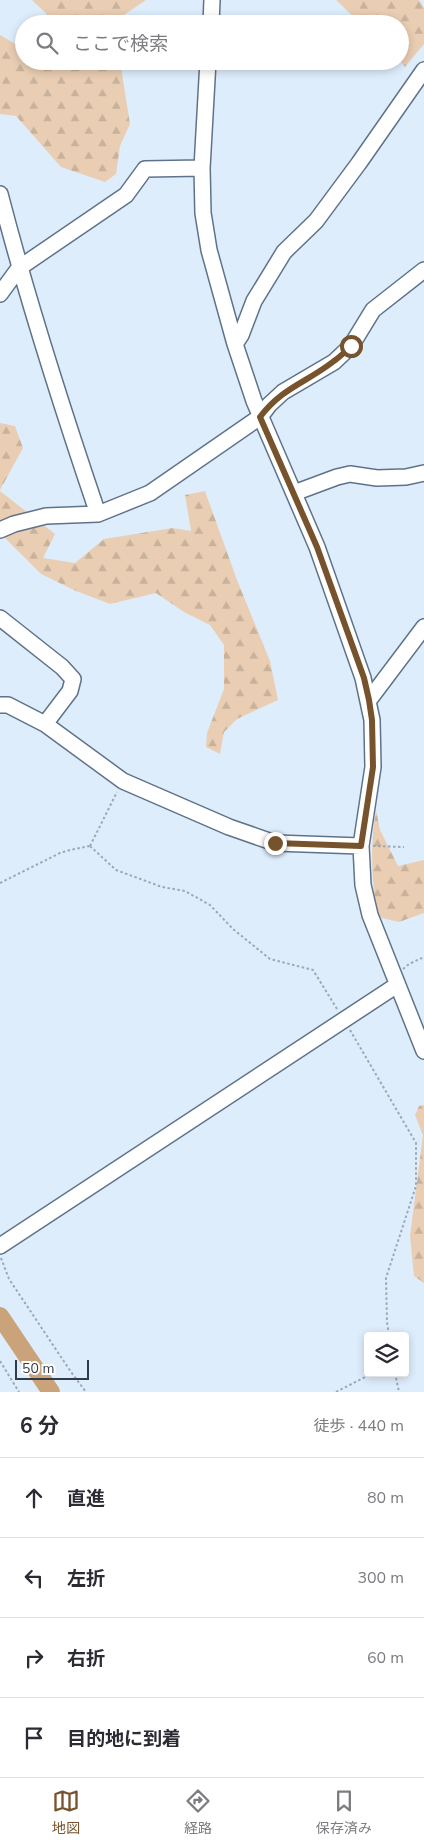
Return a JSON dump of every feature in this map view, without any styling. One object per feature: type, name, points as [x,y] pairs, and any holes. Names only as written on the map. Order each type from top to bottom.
[{"type":"street","points":[[211,15],[212,0]]},
{"type":"street","points":[[207,70],[202,168],[203,213],[208,250],[235,344],[260,417],[317,547],[364,678],[372,720],[373,767],[361,846],[366,900],[370,915],[424,1051]]},
{"type":"street","points":[[235,344],[241,335],[254,301],[284,252],[316,221],[360,163],[424,70]]},
{"type":"street","points":[[0,294],[19,268],[126,195],[145,169],[202,168]]},
{"type":"street","points":[[0,194],[19,268],[71,435],[98,514]]},
{"type":"street","points":[[0,530],[14,524],[46,516],[98,514],[150,493],[260,417],[269,404],[284,392],[334,362],[351,346],[373,310],[424,270]]},
{"type":"street","points":[[294,493],[350,474],[377,478],[424,473]]},
{"type":"street","points":[[0,618],[62,667],[73,679],[70,691],[45,724]]},
{"type":"street","points":[[369,700],[424,627]]},
{"type":"street","points":[[0,705],[8,705],[45,724],[123,781],[229,827],[275,843],[361,846]]},
{"type":"street","points":[[0,1246],[344,1020],[396,981]]},
{"type":"path","points":[[90,846],[123,781]]},
{"type":"path","points":[[0,883],[60,854],[90,846]]},
{"type":"path","points":[[90,846],[116,870],[162,887],[185,891],[210,905],[233,930],[270,959],[314,970],[416,1143],[416,1186],[386,1278],[388,1332]]},
{"type":"path","points":[[361,846],[404,847]]},
{"type":"path","points":[[396,981],[409,964],[424,957]]},
{"type":"path","points":[[0,1256],[9,1279],[86,1392]]},
{"type":"path","points":[[0,1361],[19,1392]]},
{"type":"path","points":[[336,1392],[365,1377]]},
{"type":"path","points":[[396,1377],[400,1392]]},
{"type":"green space","points":[[32,0],[146,0],[124,15],[48,15]]},
{"type":"green space","points":[[336,0],[419,0],[424,8],[424,44],[409,62],[409,15],[352,15]]},
{"type":"green space","points":[[0,35],[15,44],[15,70],[121,70],[130,124],[120,146],[116,174],[105,182],[61,167],[16,116],[0,114]]},
{"type":"green space","points":[[0,423],[15,426],[23,448],[0,490]]},
{"type":"green space","points":[[0,491],[55,534],[43,558],[75,563],[104,539],[173,528],[191,531],[185,495],[205,491],[237,580],[270,661],[278,700],[237,719],[224,732],[220,754],[206,747],[207,733],[224,689],[224,645],[210,625],[184,612],[156,593],[110,604],[76,591],[41,574],[0,533]]},
{"type":"green space","points":[[376,810],[380,830],[398,866],[424,860],[424,913],[399,922],[378,917],[372,864]]},
{"type":"green space","points":[[424,1105],[424,1283],[414,1276],[410,1236],[423,1135],[415,1115],[419,1106]]},
{"type":"waterway","points":[[0,1316],[51,1392]]},
{"type":"route","points":[[275,843],[361,846],[372,782],[372,720],[364,678],[317,547],[260,417],[269,404],[284,392],[334,362],[351,346]]}]
